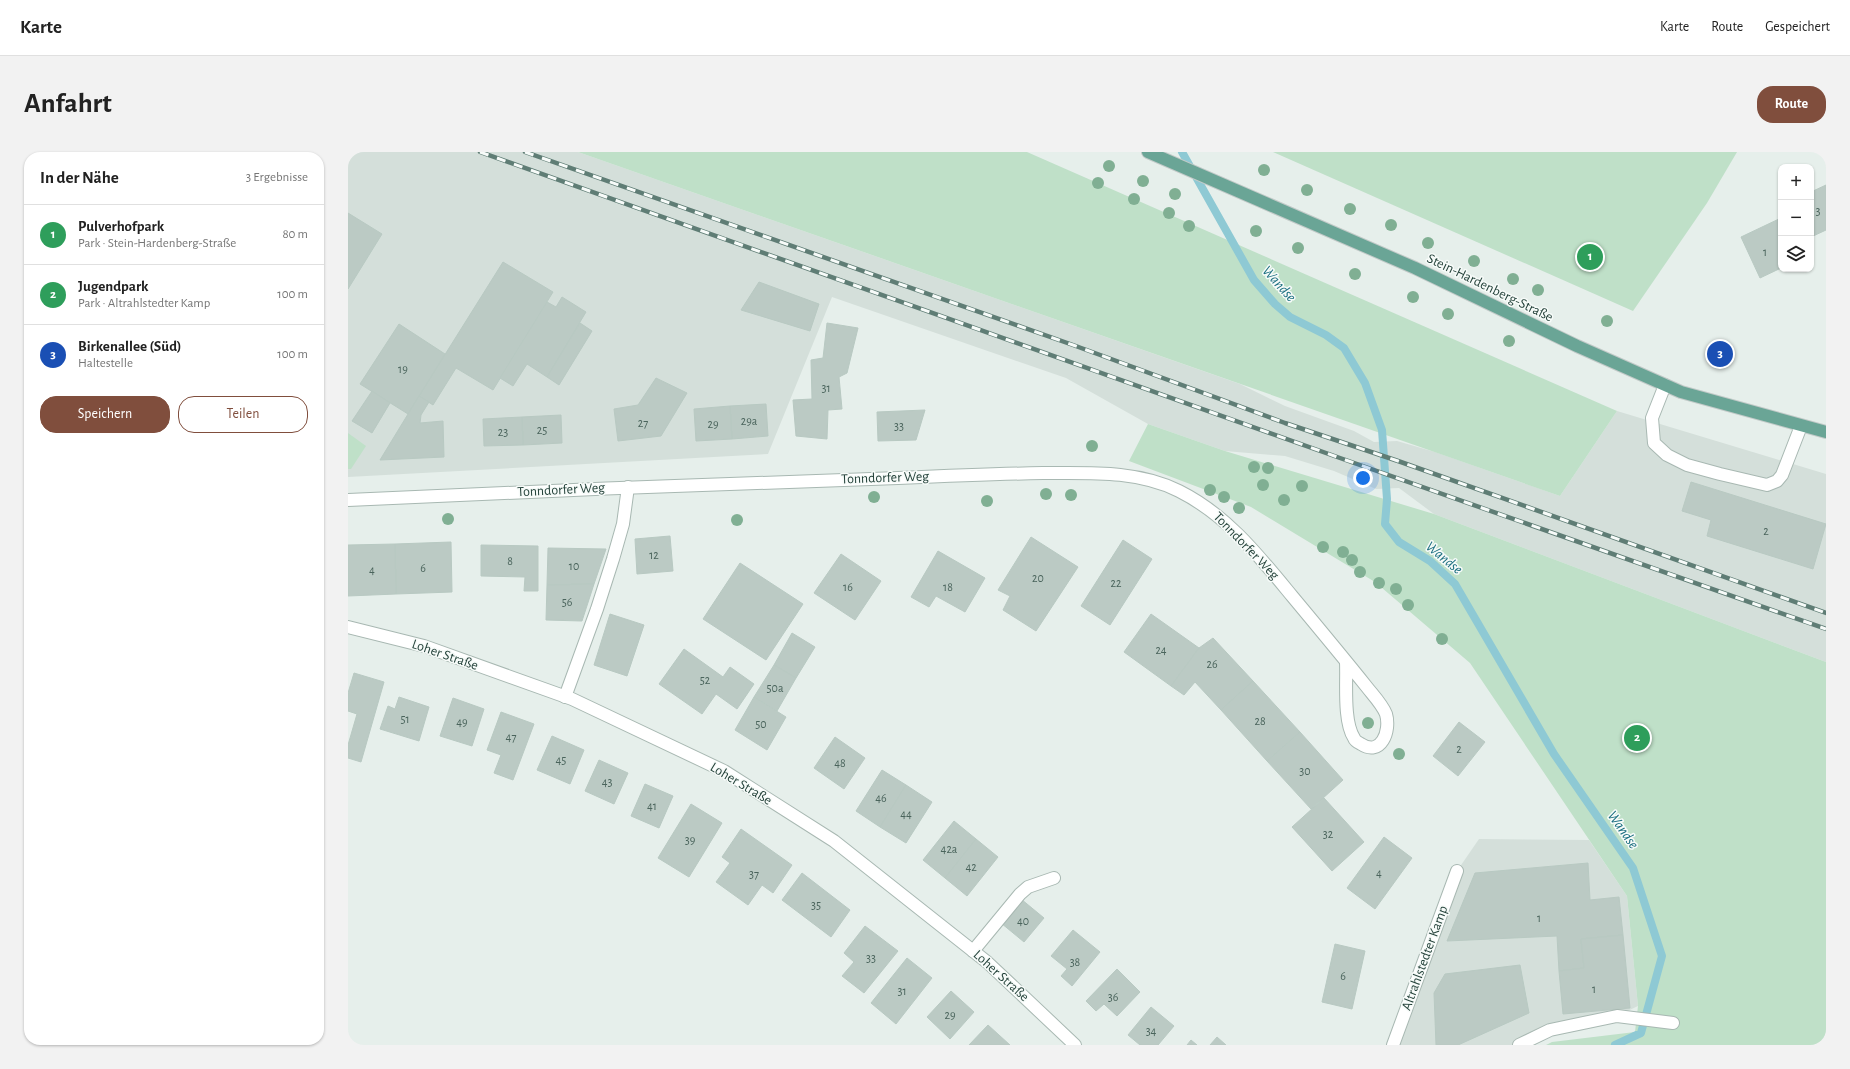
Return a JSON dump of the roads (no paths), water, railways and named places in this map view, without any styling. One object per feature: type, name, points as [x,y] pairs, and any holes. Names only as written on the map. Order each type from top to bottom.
[{"type":"main road","name":"Stein-Hardenberg-Straße","points":[[1148,152],[1415,268],[1577,346],[1681,392],[1826,432]]},
{"type":"street","points":[[1665,385],[1652,418],[1654,443],[1666,455],[1687,464],[1713,472],[1767,485],[1777,481],[1782,475],[1801,426]]},
{"type":"street","name":"Tonndorfer Weg","points":[[348,500],[628,486],[1079,473],[1126,476],[1157,482],[1201,503],[1235,531],[1265,563],[1379,702],[1385,713],[1387,732],[1380,744],[1373,747],[1366,747],[1359,743],[1354,739],[1351,730],[1347,709],[1346,662]]},
{"type":"street","points":[[565,697],[597,609],[613,559],[623,524],[628,486]]},
{"type":"street","name":"Loher Straße","points":[[348,627],[424,646],[565,697],[724,772],[834,841],[987,962],[1075,1045]]},
{"type":"street","name":"Altrahlstedter Kamp","points":[[1393,1045],[1457,871]]},
{"type":"street","points":[[974,951],[1020,894],[1028,888],[1054,878]]},
{"type":"street","points":[[1518,1045],[1550,1030],[1617,1016],[1672,1022]]},
{"type":"waterway","name":"Wandse","points":[[1182,152],[1254,280],[1275,304],[1290,317],[1326,335],[1344,348],[1365,383],[1382,430],[1387,499],[1385,524],[1399,542],[1430,561],[1455,584],[1554,754],[1633,868],[1662,956],[1641,1033],[1615,1045]]},
{"type":"railway","points":[[480,152],[1826,629]]},
{"type":"railway","points":[[525,152],[1073,345],[1285,423],[1398,461],[1826,613]]},
{"type":"place","name":"Pulverhofpark","points":[[1590,257]]},
{"type":"place","name":"Birkenallee (Süd)","points":[[1720,354]]},
{"type":"place","name":"Jugendpark","points":[[1637,738]]}]
